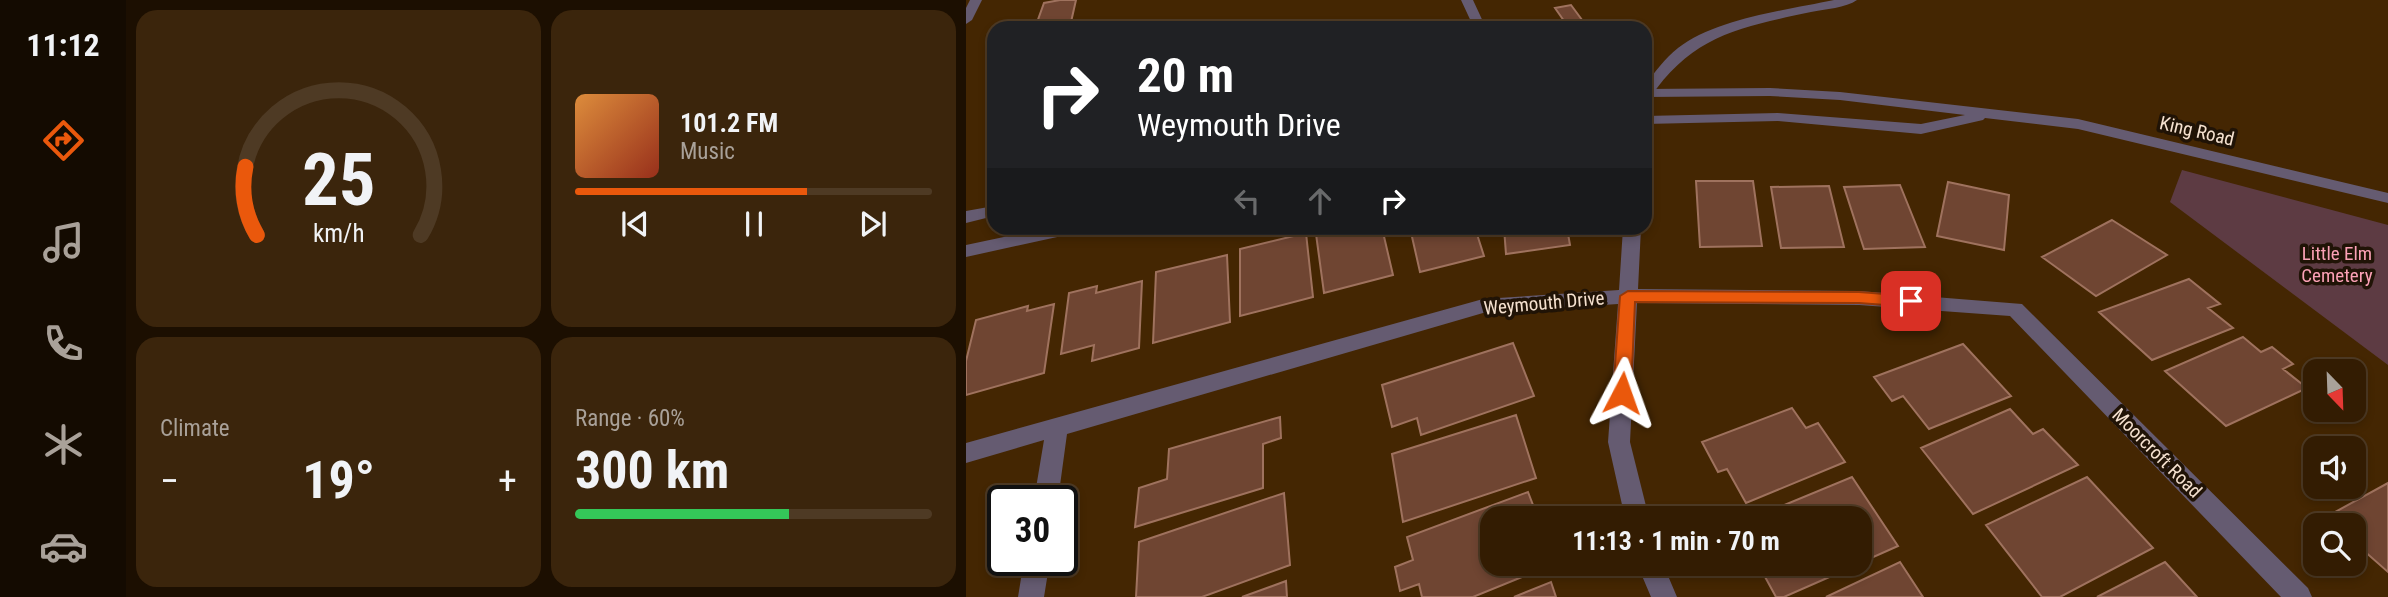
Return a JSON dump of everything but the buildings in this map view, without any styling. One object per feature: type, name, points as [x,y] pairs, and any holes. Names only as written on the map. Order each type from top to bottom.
[{"type":"street","points":[[966,20],[976,0]]},
{"type":"street","points":[[1467,0],[1477,21]]},
{"type":"street","points":[[1652,86],[1686,48],[1714,36],[1785,15],[1851,0]]},
{"type":"street","name":"King Road","points":[[1652,94],[1770,92],[1840,96],[2078,124],[2388,198]]},
{"type":"street","name":"King Road","points":[[1652,120],[1779,117],[1922,129],[1996,113]]},
{"type":"street","points":[[966,217],[987,212]]},
{"type":"street","points":[[966,251],[1038,235]]},
{"type":"street","points":[[1632,235],[1619,442],[1634,506]]},
{"type":"street","name":"Weymouth Drive","points":[[966,453],[1483,306],[1628,296],[1859,298],[2015,309]]},
{"type":"street","name":"Moorcroft Road","points":[[2015,309],[2299,597]]},
{"type":"street","points":[[1048,485],[1057,426]]},
{"type":"street","points":[[1031,597],[1034,576]]},
{"type":"street","points":[[1655,576],[1664,597]]},
{"type":"green space","name":"Little Elm Cemetery","points":[[2182,170],[2388,225],[2388,365],[2170,202]]},
{"type":"route","points":[[1622,393],[1628,296],[1911,301]]}]
